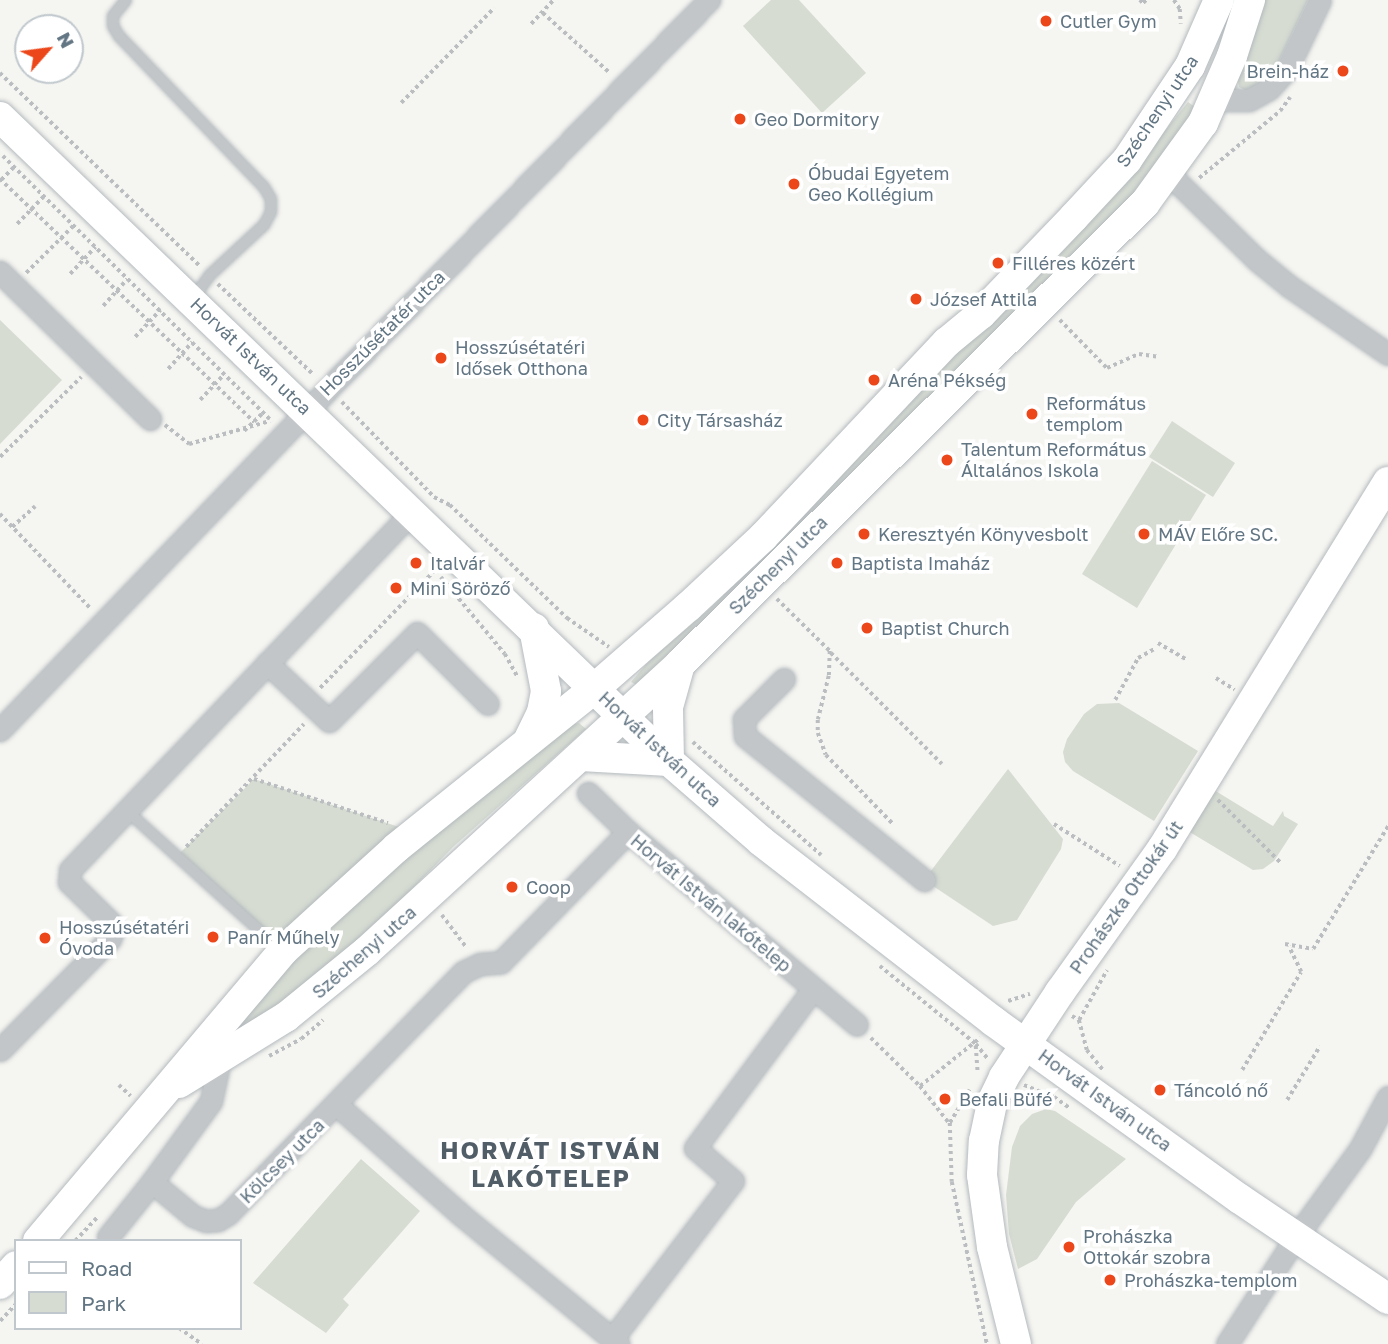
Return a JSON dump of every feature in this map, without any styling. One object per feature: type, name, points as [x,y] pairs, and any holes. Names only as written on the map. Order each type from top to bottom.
[{"type":"main road","name":"Széchenyi utca","points":[[40,1239],[283,951],[396,848],[595,688],[763,537],[947,342],[982,314],[1126,160],[1190,66],[1219,0]]},
{"type":"main road","name":"Széchenyi utca","points":[[167,1090],[221,1060],[322,991],[680,664],[1145,203],[1189,146],[1214,100],[1250,0]]},
{"type":"main road","name":"Horvát István utca","points":[[0,117],[534,628],[669,761],[761,841],[872,930],[1026,1043],[1296,1237],[1388,1299]]},
{"type":"main road","name":"Prohászka Ottokár út","points":[[1016,1344],[992,1247],[982,1175],[984,1141],[992,1102],[1026,1043],[1041,999],[1162,849],[1388,482]]},
{"type":"main road","points":[[528,741],[542,712],[546,691],[534,628]]},
{"type":"main road","points":[[581,756],[669,761],[668,706],[680,664]]},
{"type":"main road","points":[[0,1284],[14,1268]]},
{"type":"street","name":"Hosszúsétatér utca","points":[[0,730],[279,427],[307,410],[709,0]]},
{"type":"street","points":[[1214,100],[1249,100],[1269,89],[1292,60],[1320,0]]},
{"type":"street","points":[[1169,174],[1256,260],[1388,355]]},
{"type":"street","points":[[7,278],[92,365],[156,421]]},
{"type":"street","points":[[0,1050],[110,939],[113,930],[111,923],[69,882],[70,870],[411,513]]},
{"type":"street","points":[[267,663],[329,721],[417,634],[488,704]]},
{"type":"street","points":[[784,679],[744,719],[745,736],[924,880]]},
{"type":"street","points":[[588,793],[628,832]]},
{"type":"street","name":"Horvát István lakótelep","points":[[337,1105],[463,972],[480,964],[501,962],[628,832],[857,1024]]},
{"type":"street","points":[[615,1342],[733,1181],[695,1148],[813,989]]},
{"type":"street","points":[[108,1237],[211,1101],[221,1060],[225,1017]]},
{"type":"street","points":[[1227,1344],[1296,1237],[1360,1149],[1388,1098]]},
{"type":"street","name":"Kölcsey utca","points":[[152,1182],[193,1216],[205,1221],[218,1220],[236,1207],[337,1105],[460,1214],[615,1342]]},
{"type":"lane","points":[[126,0],[113,16],[113,26],[119,36],[264,187],[271,199],[271,212],[264,225],[210,275],[192,300]]},
{"type":"lane","points":[[126,810],[283,951]]},
{"type":"path","points":[[1140,0],[1143,3],[1146,0]]},
{"type":"path","points":[[1174,0],[1180,9],[1182,32]]},
{"type":"path","points":[[531,24],[552,1]]},
{"type":"path","points":[[401,103],[494,8]]},
{"type":"path","points":[[543,13],[624,87]]},
{"type":"path","points":[[0,73],[328,389],[434,496],[450,505],[567,618],[609,647],[620,646]]},
{"type":"path","points":[[0,153],[279,427]]},
{"type":"path","points":[[14,167],[1,180],[254,422]]},
{"type":"path","points":[[17,224],[44,196]]},
{"type":"path","points":[[7,278],[74,225]]},
{"type":"path","points":[[71,274],[96,247]]},
{"type":"path","points":[[103,306],[128,278]]},
{"type":"path","points":[[1045,301],[1107,368],[1139,354],[1160,357]]},
{"type":"path","points":[[135,337],[160,310]]},
{"type":"path","points":[[168,369],[192,342]]},
{"type":"path","points":[[0,457],[92,365]]},
{"type":"path","points":[[200,400],[224,374]]},
{"type":"path","points":[[244,431],[264,412]]},
{"type":"path","points":[[156,421],[189,444],[244,431],[279,427]]},
{"type":"path","points":[[12,527],[35,506]]},
{"type":"path","points":[[0,514],[51,562],[91,609]]},
{"type":"path","points":[[431,562],[505,654],[513,666],[520,688],[542,712]]},
{"type":"path","points":[[176,857],[254,779],[312,705],[436,569]]},
{"type":"path","points":[[777,599],[942,764]]},
{"type":"path","points":[[1158,643],[1188,660]]},
{"type":"path","points":[[1115,699],[1138,658],[1154,649]]},
{"type":"path","points":[[830,651],[830,668],[818,720],[818,733],[826,755],[893,824]]},
{"type":"path","points":[[1216,678],[1240,693]]},
{"type":"path","points":[[689,737],[825,858]]},
{"type":"path","points":[[254,779],[390,824]]},
{"type":"path","points":[[1212,793],[1280,862]]},
{"type":"path","points":[[1054,824],[1125,869]]},
{"type":"path","points":[[1242,1070],[1301,972],[1287,946],[1313,949],[1388,826]]},
{"type":"path","points":[[441,914],[480,964]]},
{"type":"path","points":[[1006,1002],[1041,999],[1079,1020],[1087,1050],[1108,1076]]},
{"type":"path","points":[[857,1024],[920,1086],[950,1124]]},
{"type":"path","points":[[920,1086],[976,1044]]},
{"type":"path","points":[[1287,1100],[1320,1046]]},
{"type":"path","points":[[0,1321],[14,1306]]},
{"type":"path","points":[[182,1330],[202,1344]]},
{"type":"green space","points":[[771,0],[799,0],[866,73],[822,113],[743,26]]},
{"type":"green space","points":[[1262,0],[1308,0],[1272,76],[1258,87],[1245,90],[1239,87],[1238,81]]},
{"type":"green space","points":[[1188,102],[1195,107],[1172,150],[1144,186],[639,686],[631,682],[649,661],[714,605],[1034,268],[1128,177]]},
{"type":"green space","points":[[0,320],[62,380],[0,444]]},
{"type":"green space","points":[[1172,421],[1235,463],[1213,497],[1149,457]]},
{"type":"green space","name":"MÁV Előre SC.","points":[[1152,461],[1206,495],[1137,608],[1082,574]]},
{"type":"green space","points":[[1119,703],[1198,751],[1154,821],[1073,771],[1065,762],[1063,752],[1067,739],[1084,714],[1097,704]]},
{"type":"green space","points":[[579,723],[586,729],[453,847],[336,967],[229,1038],[304,944],[568,725]]},
{"type":"green space","points":[[1008,769],[1063,839],[1061,849],[1017,920],[993,926],[924,880]]},
{"type":"green space","points":[[254,779],[402,828],[274,944],[176,857]]},
{"type":"green space","points":[[1214,790],[1273,826],[1283,811],[1284,816],[1298,824],[1274,861],[1263,869],[1253,870],[1188,831]]},
{"type":"green space","points":[[1046,1109],[1055,1111],[1126,1159],[1076,1202],[1037,1259],[1018,1269],[1009,1234],[1006,1195],[1012,1147],[1020,1126],[1032,1114]]},
{"type":"green space","points":[[361,1159],[420,1211],[343,1299],[349,1305],[326,1333],[253,1283]]},
{"type":"place","name":"Cutler Gym","points":[[1046,21]]},
{"type":"place","name":"Brein-ház","points":[[1343,71]]},
{"type":"place","name":"Geo Dormitory","points":[[740,119]]},
{"type":"place","name":"Óbudai Egyetem Geo Kollégium","points":[[794,184]]},
{"type":"place","name":"Filléres közért","points":[[998,263]]},
{"type":"place","name":"József Attila","points":[[916,299]]},
{"type":"place","name":"Hosszúsétatéri Idősek Otthona","points":[[441,358]]},
{"type":"place","name":"Aréna Pékség","points":[[874,380]]},
{"type":"place","name":"Református templom","points":[[1032,414]]},
{"type":"place","name":"City Társasház","points":[[643,420]]},
{"type":"place","name":"Talentum Református Általános Iskola","points":[[947,460]]},
{"type":"place","name":"Keresztyén Könyvesbolt","points":[[864,534]]},
{"type":"place","name":"MÁV Előre SC.","points":[[1144,534]]},
{"type":"place","name":"Italvár","points":[[416,563]]},
{"type":"place","name":"Baptista Imaház","points":[[837,563]]},
{"type":"place","name":"Mini Söröző","points":[[396,588]]},
{"type":"place","name":"Baptist Church","points":[[867,628]]},
{"type":"place","name":"Coop","points":[[512,887]]},
{"type":"place","name":"Panír Műhely","points":[[213,937]]},
{"type":"place","name":"Hosszúsétatéri Óvoda","points":[[45,938]]},
{"type":"place","name":"Táncoló nő","points":[[1160,1090]]},
{"type":"place","name":"Befali Büfé","points":[[945,1099]]},
{"type":"place","name":"Prohászka Ottokár szobra","points":[[1069,1247]]},
{"type":"place","name":"Prohászka-templom","points":[[1110,1280]]},
{"type":"district","name":"HORVÁT ISTVÁN LAKÓTELEP","points":[[551,1164]]}]
